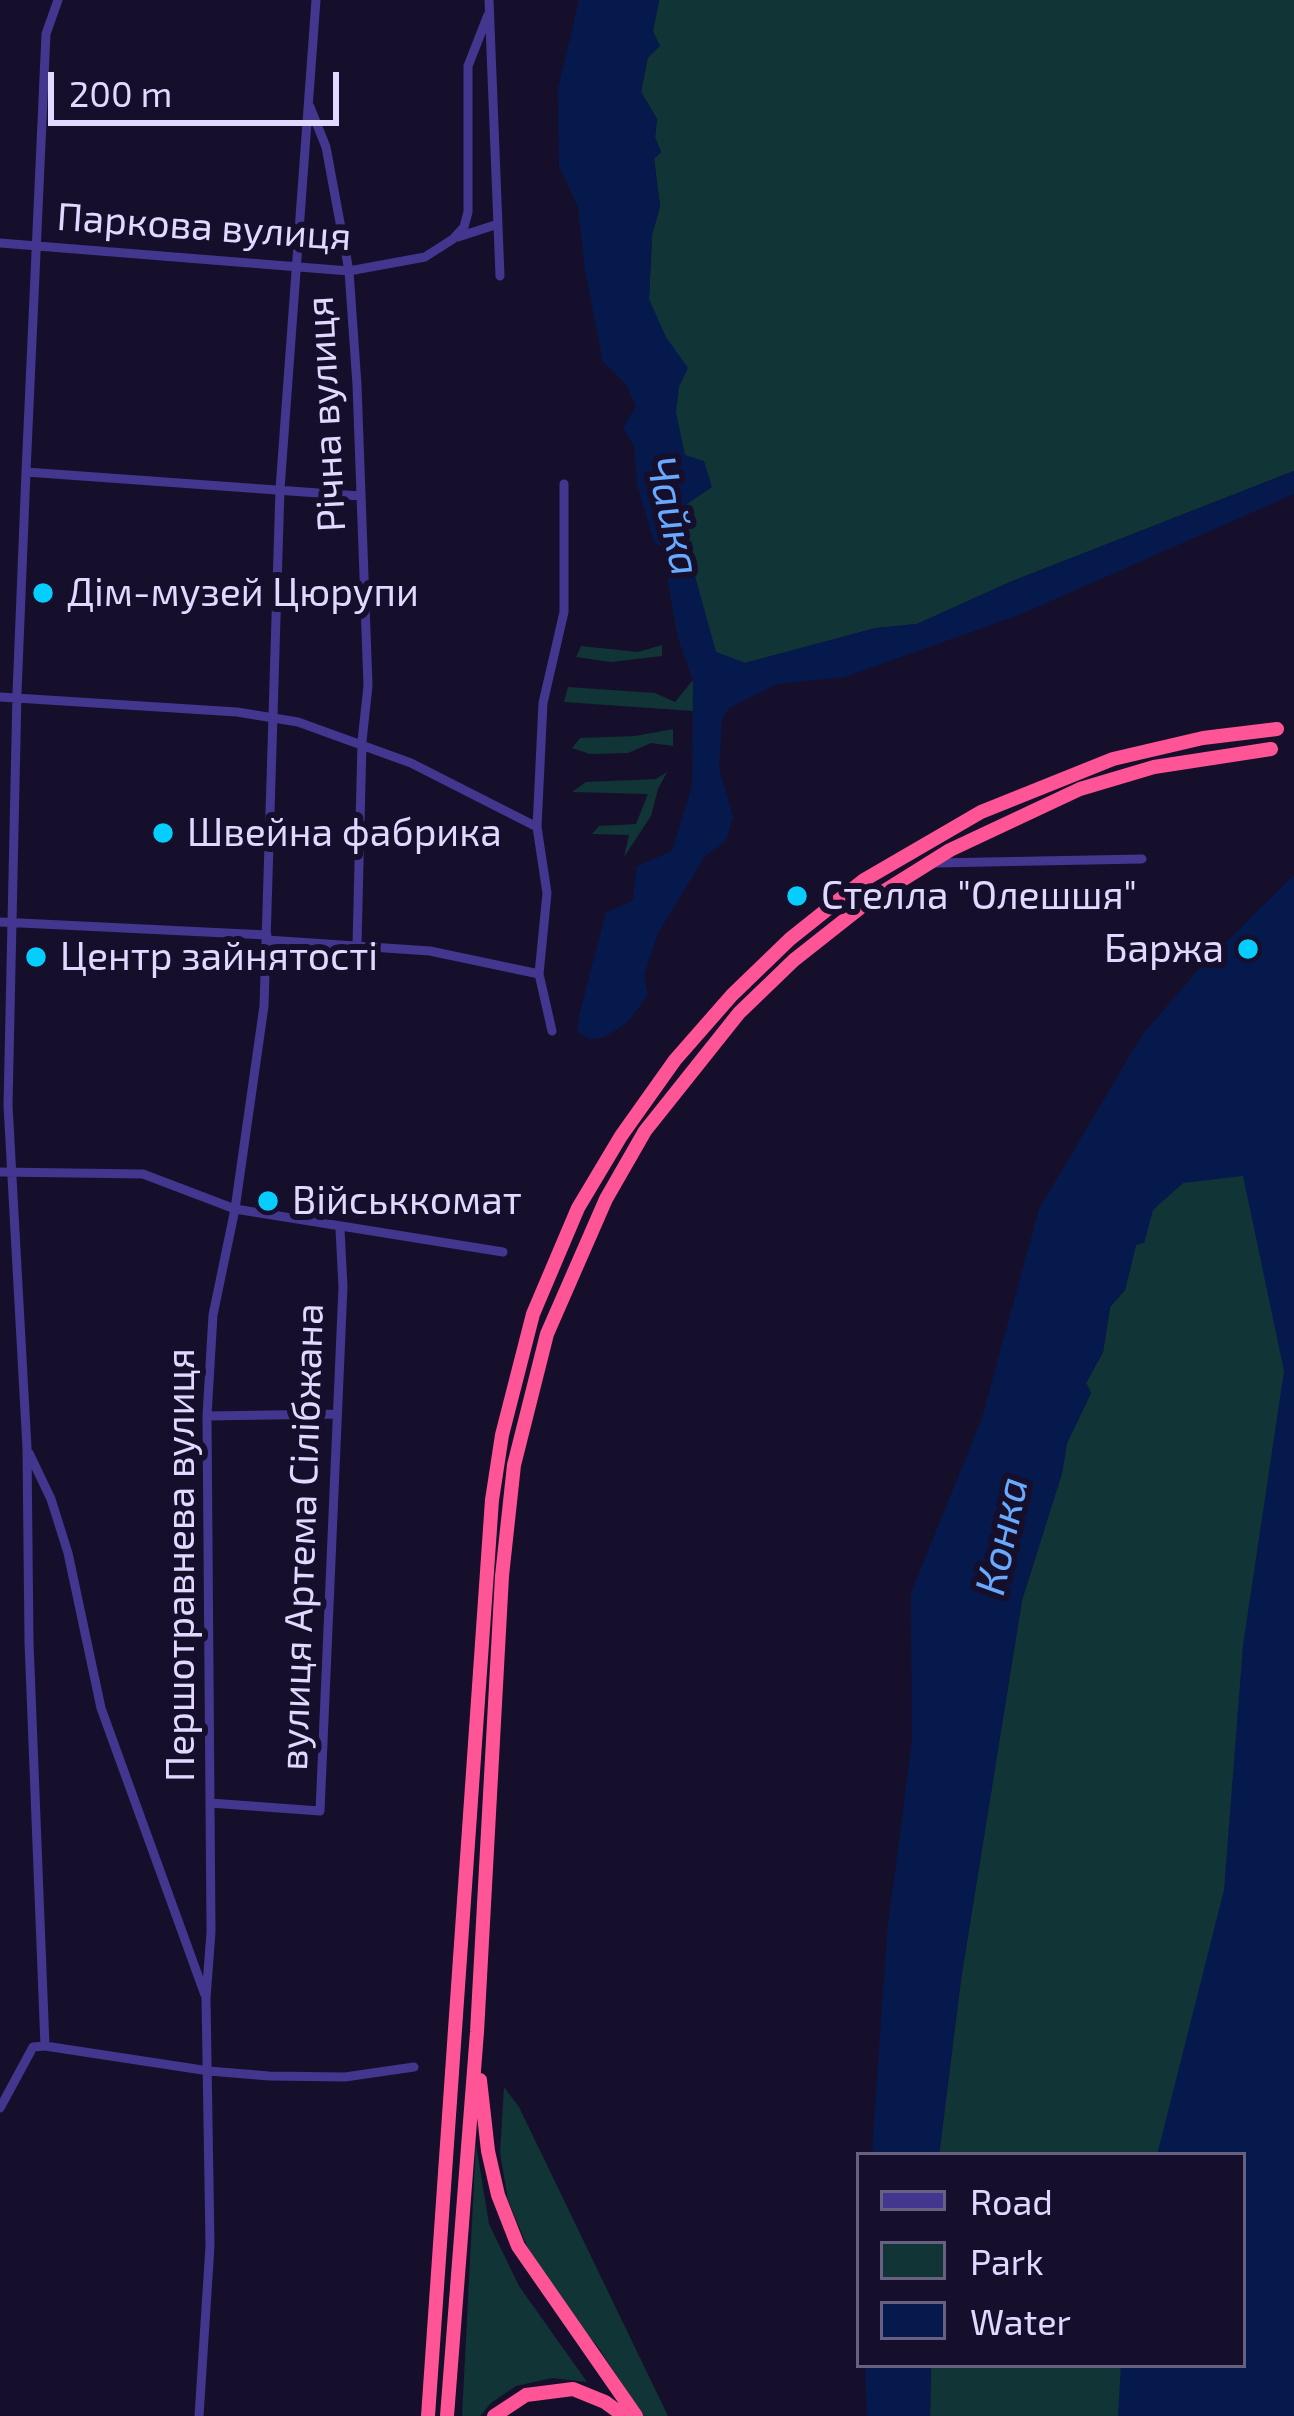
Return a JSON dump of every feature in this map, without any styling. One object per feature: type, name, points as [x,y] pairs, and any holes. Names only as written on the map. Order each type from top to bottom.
[{"type":"highway","points":[[426,2416],[492,1500],[502,1435],[533,1314],[578,1208],[675,1060],[790,939],[864,880],[981,812],[1113,759],[1203,738],[1277,729]]},
{"type":"highway","points":[[447,2416],[477,2032],[502,1576],[514,1465],[547,1334],[606,1199],[645,1131],[739,1013],[794,960],[870,900],[929,863],[1080,789],[1154,767],[1271,749]]},
{"type":"highway","points":[[477,2032],[488,2151],[498,2195],[518,2246],[635,2416]]},
{"type":"highway","points":[[494,2416],[526,2395],[559,2389],[589,2393],[624,2416]]},
{"type":"street","points":[[45,2046],[27,1448],[5,1172],[26,472],[46,34],[58,0]]},
{"type":"street","name":"Першотравнева вулиця","points":[[199,2416],[210,2246],[207,1416],[213,1316],[235,1209],[264,1006],[280,489],[316,0]]},
{"type":"street","points":[[489,0],[500,276]]},
{"type":"street","points":[[453,239],[469,212],[468,66],[488,15]]},
{"type":"street","name":"Річна вулиця","points":[[308,102],[326,147],[349,271],[368,686],[357,945]]},
{"type":"street","name":"Паркова вулиця","points":[[0,243],[349,271],[425,256],[453,239],[495,225]]},
{"type":"street","points":[[26,472],[360,496]]},
{"type":"street","points":[[552,1031],[539,974],[547,893],[537,826],[543,704],[564,612],[564,484]]},
{"type":"street","points":[[0,697],[96,700],[272,716],[411,763],[537,826]]},
{"type":"street","points":[[929,863],[1142,859]]},
{"type":"street","points":[[0,922],[430,950],[539,974]]},
{"type":"street","points":[[5,1172],[143,1174],[235,1209],[503,1252]]},
{"type":"street","name":"вулиця Артема Сілібжана","points":[[210,1803],[320,1811],[343,1287],[340,1229]]},
{"type":"street","points":[[207,1416],[334,1414]]},
{"type":"street","points":[[27,1448],[68,1553],[101,1708],[206,1998]]},
{"type":"street","points":[[28,1522],[55,1511]]},
{"type":"street","points":[[0,2108],[33,2047],[209,2071],[345,2078],[414,2067]]},
{"type":"green space","points":[[659,0],[1294,0],[1294,471],[1010,582],[917,624],[876,628],[745,663],[715,652],[677,510],[649,299],[652,235],[660,206],[654,158],[661,152],[655,137],[657,119],[641,92]]},
{"type":"green space","points":[[659,527],[693,680],[678,637],[662,546],[654,542]]},
{"type":"green space","points":[[662,645],[662,656],[611,662],[576,657],[581,646],[638,652]]},
{"type":"green space","points":[[693,680],[693,711],[564,702],[568,687],[655,693],[675,702]]},
{"type":"green space","points":[[673,729],[673,746],[651,743],[628,753],[590,754],[572,748],[580,738]]},
{"type":"green space","points":[[667,772],[651,816],[624,857],[629,835],[592,834],[599,826],[636,824],[648,794],[572,792],[586,782],[656,779]]},
{"type":"green space","points":[[1294,1085],[1294,2416],[930,2416],[931,2368],[1246,2368],[1246,2152],[939,2152],[961,1979],[1022,1600],[1067,1443],[1091,1393],[1086,1383],[1103,1352],[1110,1307],[1125,1290],[1136,1244],[1144,1243],[1152,1210]]},
{"type":"green space","points":[[504,2087],[519,2107],[668,2416],[643,2416],[598,2347],[557,2298],[527,2246],[508,2200],[500,2153]]},
{"type":"green space","points":[[476,2144],[489,2224],[519,2286],[587,2382],[552,2378],[516,2386],[480,2416],[462,2416]]},
{"type":"water","name":"Чайка","points":[[579,0],[659,0],[653,31],[660,46],[647,59],[641,92],[657,119],[655,137],[661,152],[654,159],[660,206],[652,235],[649,299],[666,337],[688,368],[679,387],[676,412],[685,455],[704,461],[712,487],[677,511],[716,652],[745,663],[876,628],[917,624],[1010,582],[1294,471],[1294,494],[1019,615],[845,677],[777,684],[729,708],[722,719],[719,768],[733,817],[726,841],[705,856],[657,935],[644,976],[648,995],[628,1022],[603,1038],[590,1039],[578,1032],[579,1016],[606,912],[633,901],[637,866],[672,851],[692,786],[693,680],[678,637],[662,546],[654,542],[637,485],[634,446],[623,428],[636,406],[626,384],[603,362],[578,207],[559,167],[558,89]]},
{"type":"water","name":"Конка","points":[[1294,875],[1294,2416],[1118,2416],[1121,2368],[1246,2368],[1246,2152],[1158,2152],[1224,1890],[1243,1645],[1284,1371],[1243,1176],[1183,1183],[1153,1210],[1144,1243],[1136,1245],[1125,1290],[1110,1307],[1103,1352],[1086,1383],[1091,1393],[1067,1443],[1022,1600],[961,1979],[939,2152],[872,2152],[887,1933],[912,1742],[911,1593],[982,1418],[1039,1209],[1142,1035],[1199,969]]},
{"type":"water","points":[[865,2368],[931,2368],[930,2416],[867,2416]]},
{"type":"place","name":"Дім-музей Цюрупи","points":[[43,593]]},
{"type":"place","name":"Швейна фабрика","points":[[163,833]]},
{"type":"place","name":"Стелла \"Олешшя\"","points":[[797,896]]},
{"type":"place","name":"Баржа","points":[[1248,949]]},
{"type":"place","name":"Центр зайнятості","points":[[36,957]]},
{"type":"place","name":"Військкомат","points":[[268,1201]]}]
